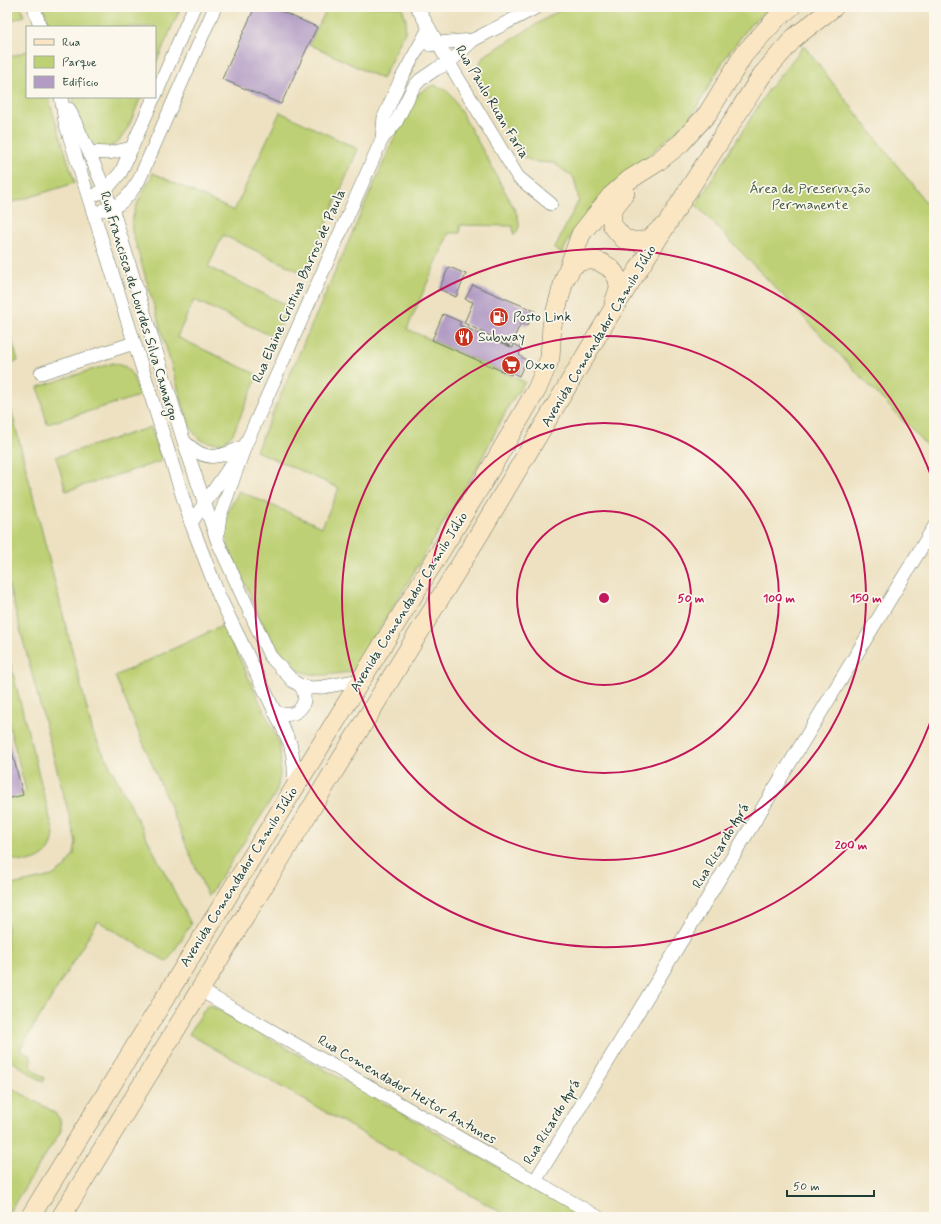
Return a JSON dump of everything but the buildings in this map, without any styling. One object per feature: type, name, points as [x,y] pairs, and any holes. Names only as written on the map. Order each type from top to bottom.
[{"type":"main road","name":"Avenida Comendador Camilo Júlio","points":[[30,1217],[480,487],[537,389],[550,358],[552,325],[564,281],[581,234],[611,196],[628,180],[656,163],[681,143],[708,113],[744,54],[777,18],[792,7]]},
{"type":"main road","points":[[783,51],[806,20],[822,7]]},
{"type":"main road","name":"Avenida Comendador Camilo Júlio","points":[[61,1217],[482,531],[609,316],[762,75],[796,38],[834,7]]},
{"type":"main road","points":[[656,163],[647,174],[625,193],[612,210],[612,225],[624,239],[638,242],[650,239],[673,216]]},
{"type":"main road","points":[[564,281],[574,266],[584,260],[592,260],[606,265],[617,276],[619,287],[609,316]]},
{"type":"street","points":[[34,7],[40,26]]},
{"type":"street","points":[[156,94],[194,7]]},
{"type":"street","points":[[154,98],[130,154],[115,180],[90,202],[104,210],[112,208],[124,200],[132,192],[146,166],[215,7]]},
{"type":"street","name":"Rua Paulo Ruan Faria","points":[[417,7],[518,177],[551,204]]},
{"type":"street","points":[[414,54],[425,47],[437,43],[473,40],[537,7]]},
{"type":"street","name":"Rua Elaine Cristina Barros de Paula","points":[[382,139],[384,117],[414,54],[429,28]]},
{"type":"street","name":"Rua Elaine Cristina Barros de Paula","points":[[217,540],[222,509],[245,446],[382,139],[396,122],[413,88],[420,80],[436,69],[449,63],[473,40]]},
{"type":"street","name":"Rua Francisca de Lourdes Silva Camargo","points":[[62,98],[89,152],[103,190],[112,208],[184,442],[217,540],[270,656],[293,682],[301,686]]},
{"type":"street","name":"Rua Francisca de Lourdes Silva Camargo","points":[[62,98],[65,122],[191,525],[219,596],[290,743],[295,770],[294,789]]},
{"type":"street","points":[[89,152],[130,154]]},
{"type":"street","points":[[130,154],[128,165],[131,169],[134,171],[142,171],[146,166]]},
{"type":"street","points":[[42,373],[134,343]]},
{"type":"street","points":[[184,442],[196,453],[217,457],[245,446]]},
{"type":"street","name":"Rua Elaine Cristina Barros de Paula","points":[[204,504],[245,446]]},
{"type":"street","points":[[204,504],[191,525],[196,530],[201,531],[211,524]]},
{"type":"street","name":"Rua Elaine Cristina Barros de Paula","points":[[211,524],[222,509]]},
{"type":"street","name":"Rua Ricardo Aprá","points":[[535,1181],[934,527]]},
{"type":"street","points":[[301,686],[312,688],[323,687],[361,680]]},
{"type":"street","points":[[274,711],[281,715],[293,714],[298,711],[303,705],[305,696],[301,686]]},
{"type":"street","name":"Rua Comendador Heitor Antunes","points":[[200,990],[598,1217]]},
{"type":"green space","points":[[7,7],[21,7],[24,16],[7,22]]},
{"type":"green space","points":[[43,7],[181,7],[156,63],[156,26],[50,26]]},
{"type":"green space","points":[[328,7],[402,7],[406,21],[405,32],[382,79],[309,44]]},
{"type":"green space","points":[[565,7],[772,7],[751,24],[725,58],[690,119],[641,162],[574,230],[562,253],[554,249],[579,200],[574,178],[554,163],[535,162],[523,157],[512,141],[479,78],[478,66],[484,56]]},
{"type":"green space","name":"Área de Preservação Permanente","points":[[804,46],[934,213],[934,453],[696,205],[769,89]]},
{"type":"green space","points":[[26,51],[26,98],[48,98],[75,183],[7,204],[7,58]]},
{"type":"green space","points":[[434,85],[446,90],[452,96],[516,212],[519,227],[514,235],[513,226],[460,225],[460,233],[449,233],[407,329],[525,382],[509,405],[478,466],[354,671],[327,675],[306,673],[293,667],[288,662],[269,636],[228,546],[225,525],[226,520],[229,510],[239,491],[322,527],[339,488],[256,451],[404,116],[415,97]]},
{"type":"green space","points":[[73,98],[141,98],[127,130],[116,143],[110,147],[102,147],[92,143],[85,135]]},
{"type":"green space","points":[[280,112],[358,149],[305,274],[223,235],[208,267],[289,306],[276,338],[194,300],[177,337],[258,375],[233,434],[223,443],[205,441],[198,437],[188,422],[132,231],[133,216],[153,173],[234,211]]},
{"type":"green space","points":[[7,323],[18,361],[7,364]]},
{"type":"green space","points":[[113,363],[126,367],[133,376],[139,396],[47,424],[38,387]]},
{"type":"green space","points":[[7,393],[93,733],[191,924],[167,962],[98,921],[20,1049],[31,1056],[32,1067],[36,1072],[45,1078],[43,1082],[7,1058],[7,886],[52,876],[65,867],[74,854],[76,842],[7,579]]},
{"type":"green space","points":[[151,427],[162,461],[66,491],[56,457]]},
{"type":"green space","points":[[224,625],[279,743],[280,768],[276,793],[208,897],[115,676]]},
{"type":"green space","points":[[7,650],[54,834],[49,850],[39,858],[28,862],[17,861],[7,854],[7,795],[26,791],[7,717]]},
{"type":"green space","points":[[208,1004],[587,1217],[509,1217],[189,1034]]},
{"type":"green space","points":[[10,1087],[54,1112],[60,1119],[61,1131],[7,1215],[7,1091]]},
{"type":"place","name":"Posto Link","points":[[499,317]]},
{"type":"place","name":"Subway","points":[[464,337]]},
{"type":"place","name":"Oxxo","points":[[511,365]]}]
